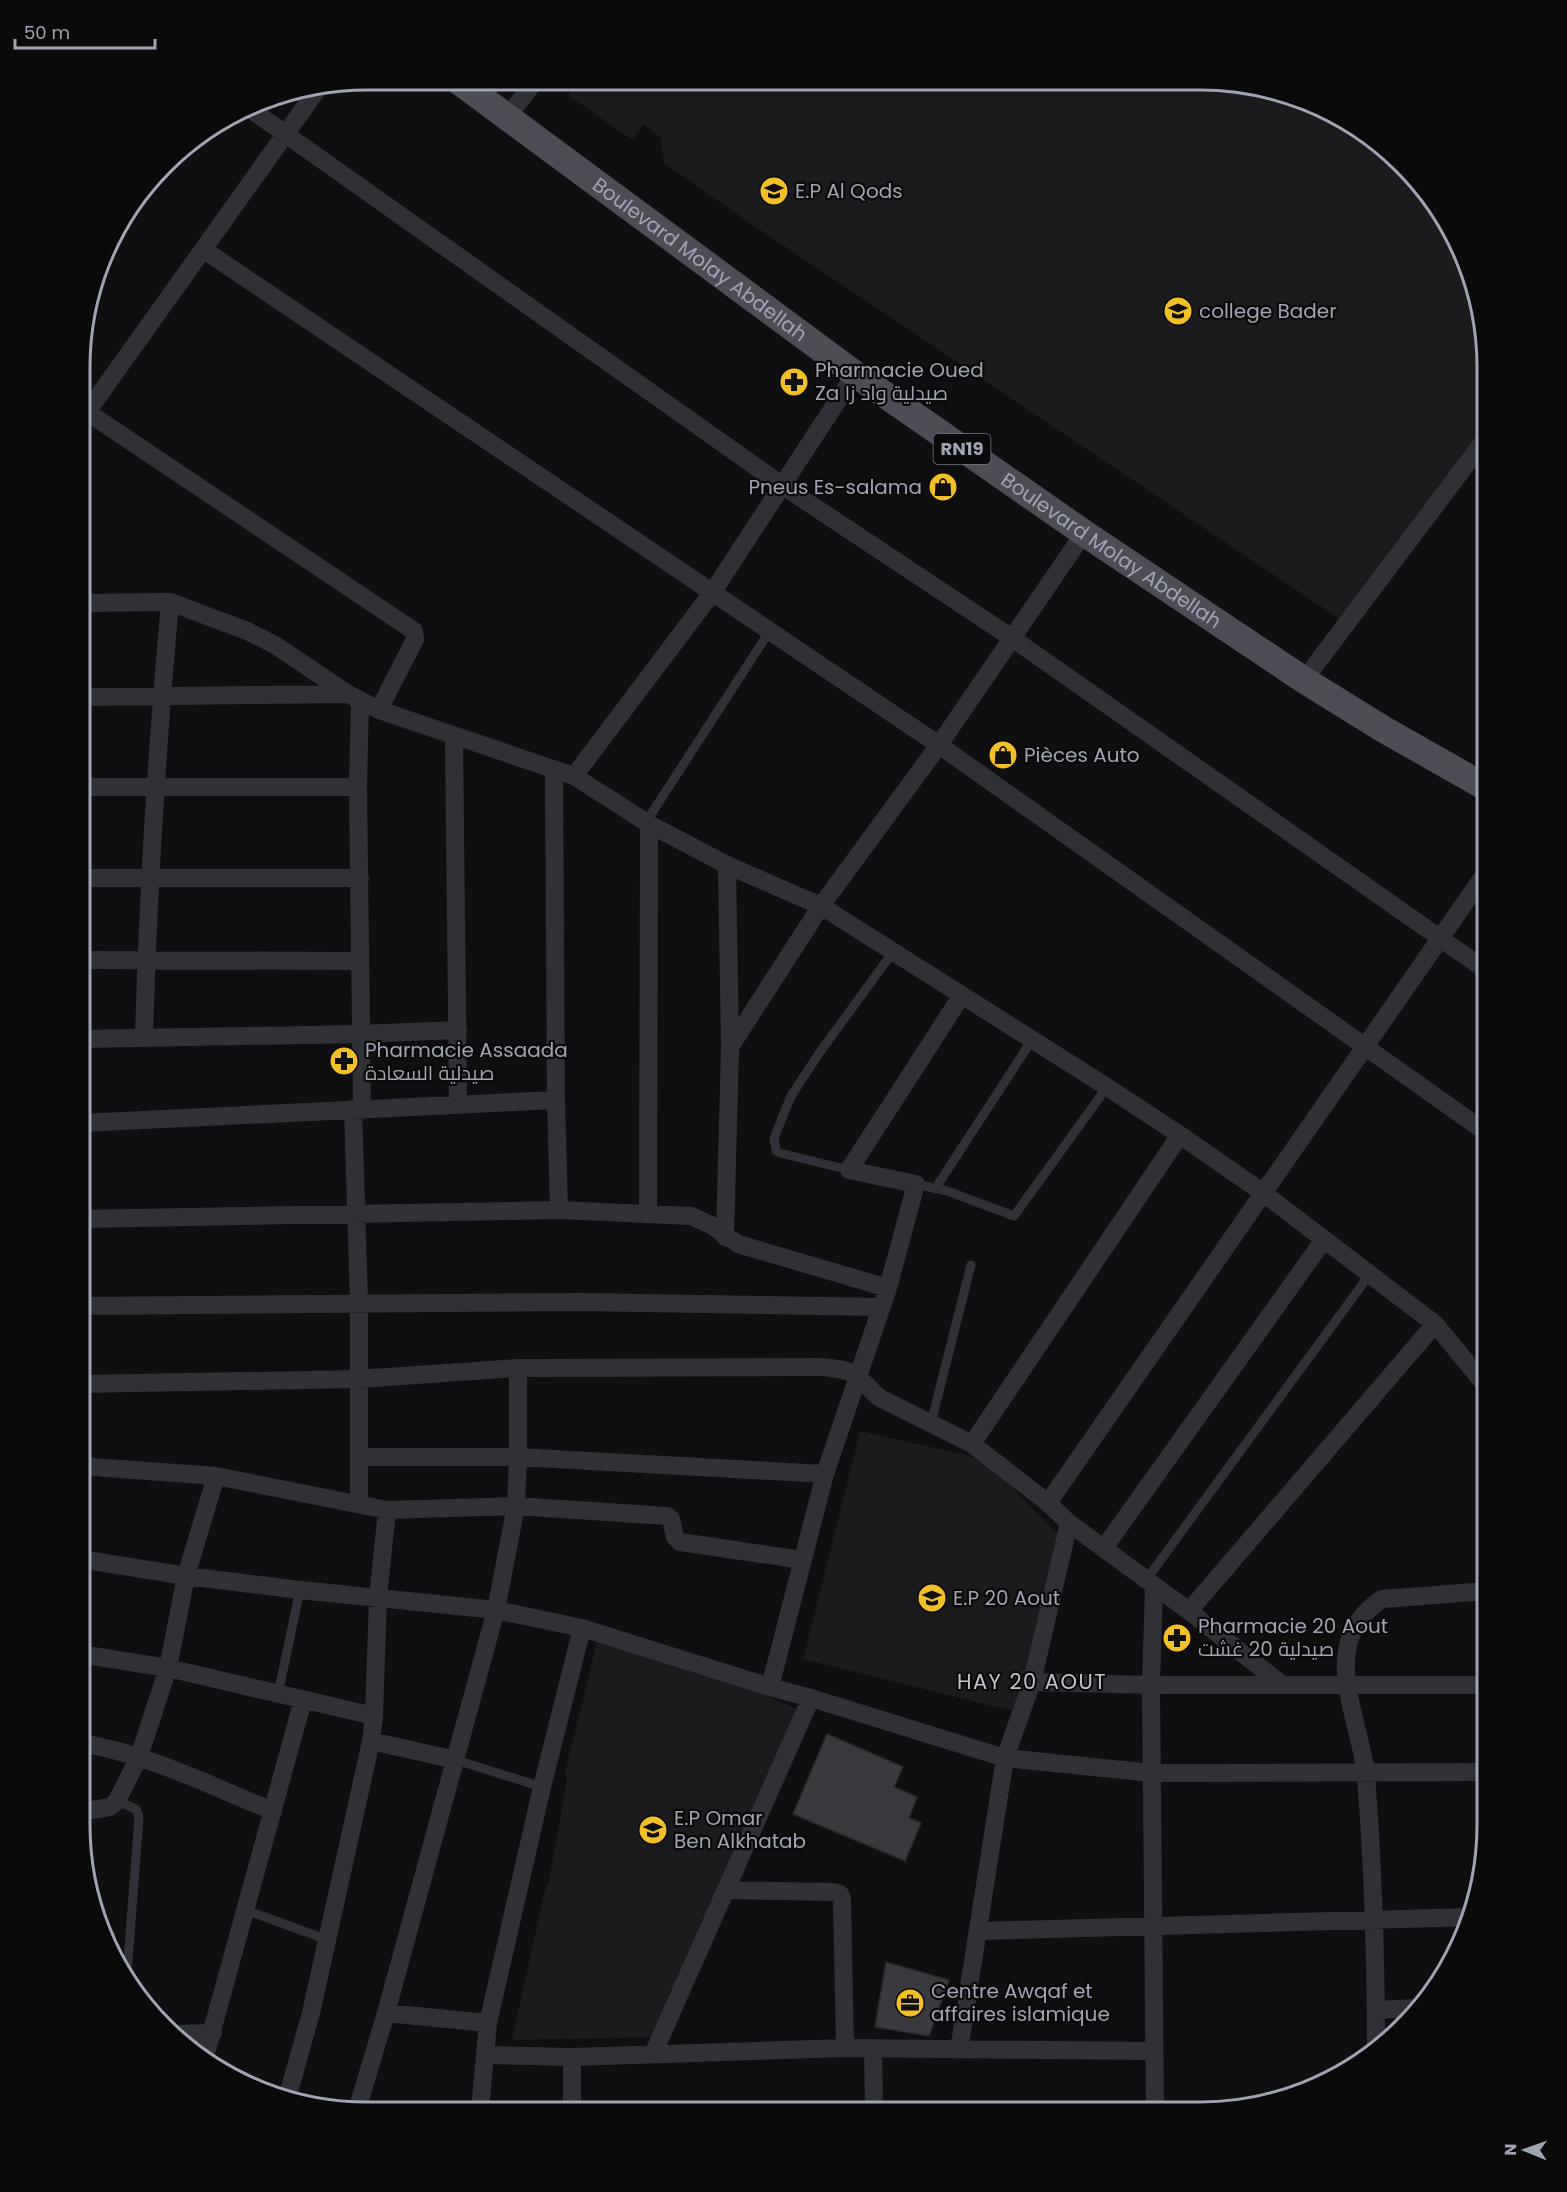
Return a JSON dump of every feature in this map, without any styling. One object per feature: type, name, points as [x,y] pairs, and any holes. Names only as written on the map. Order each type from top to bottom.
[{"type":"main road","name":"Boulevard Molay Abdellah","points":[[471,90],[855,374],[1084,533],[1304,680],[1383,729],[1477,782]]},
{"type":"street","points":[[508,116],[528,90]]},
{"type":"street","points":[[90,408],[313,95]]},
{"type":"street","points":[[256,113],[783,486],[1012,638],[1477,964]]},
{"type":"street","points":[[204,250],[939,745],[1477,1126]]},
{"type":"street","points":[[574,776],[712,593],[855,374]]},
{"type":"street","points":[[90,420],[414,631],[415,639],[379,710]]},
{"type":"street","points":[[1304,680],[1477,450]]},
{"type":"street","points":[[730,1047],[821,906],[939,745],[1084,533]]},
{"type":"street","points":[[90,603],[170,602],[247,631],[275,645],[354,698],[379,710],[574,776],[648,823],[727,865],[821,906],[1180,1134],[1262,1192],[1323,1241],[1435,1324],[1477,1375]]},
{"type":"street","points":[[144,1037],[146,961],[170,602]]},
{"type":"street","points":[[90,696],[354,698]]},
{"type":"street","points":[[354,698],[360,878],[357,1213],[359,1503]]},
{"type":"street","points":[[454,736],[458,1104]]},
{"type":"street","points":[[554,770],[559,1210]]},
{"type":"street","points":[[90,787],[157,785],[358,787]]},
{"type":"street","points":[[648,823],[648,1213]]},
{"type":"street","points":[[725,1237],[730,1047],[727,865]]},
{"type":"street","points":[[90,878],[151,880],[360,878]]},
{"type":"street","points":[[1048,1503],[1477,885]]},
{"type":"street","points":[[90,960],[360,961]]},
{"type":"street","points":[[770,1687],[825,1474],[888,1288],[916,1184],[849,1170],[962,995]]},
{"type":"street","points":[[90,1039],[458,1030]]},
{"type":"street","points":[[90,1123],[556,1100]]},
{"type":"street","points":[[972,1444],[1180,1134]]},
{"type":"street","points":[[90,1219],[559,1210],[691,1216],[711,1225],[725,1237],[751,1248],[888,1288]]},
{"type":"street","points":[[1104,1548],[1323,1241]]},
{"type":"street","points":[[90,1306],[580,1302],[880,1307]]},
{"type":"street","points":[[1189,1611],[1435,1324]]},
{"type":"street","points":[[360,2102],[386,2013],[496,1610],[516,1506],[518,1368]]},
{"type":"street","points":[[90,1384],[359,1379],[518,1368],[838,1368],[857,1376],[880,1398],[972,1444],[1048,1503],[1069,1523],[1189,1611],[1281,1684]]},
{"type":"street","points":[[360,1457],[518,1457],[825,1474]]},
{"type":"street","points":[[90,1467],[216,1476],[387,1510],[516,1506],[667,1516],[671,1519],[675,1537],[680,1542],[803,1560]]},
{"type":"street","points":[[90,1810],[110,1807],[117,1802],[139,1757],[168,1668],[186,1576],[216,1476]]},
{"type":"street","points":[[289,2091],[311,2013],[371,1741],[378,1598],[387,1510]]},
{"type":"street","points":[[959,2050],[1005,1758],[1032,1682],[1069,1523]]},
{"type":"street","points":[[90,1561],[186,1576],[300,1590],[496,1610],[582,1628],[1005,1758],[1152,1773],[1477,1772]]},
{"type":"street","points":[[1150,1583],[1155,2102]]},
{"type":"street","points":[[1376,2039],[1375,1919],[1365,1773],[1348,1684],[1346,1658],[1358,1619],[1368,1608],[1382,1599],[1477,1592]]},
{"type":"street","points":[[481,2102],[488,2024],[542,1786],[582,1628]]},
{"type":"street","points":[[90,1656],[168,1668],[374,1716]]},
{"type":"street","points":[[1032,1682],[1151,1685],[1477,1685]]},
{"type":"street","points":[[653,2054],[811,1698]]},
{"type":"street","points":[[207,2051],[303,1700]]},
{"type":"street","points":[[371,1741],[456,1760]]},
{"type":"street","points":[[90,1745],[139,1757],[273,1811]]},
{"type":"street","points":[[726,1890],[840,1894],[842,1899],[845,2048]]},
{"type":"street","points":[[979,1931],[1461,1917]]},
{"type":"street","points":[[1376,2010],[1408,2008]]},
{"type":"street","points":[[386,2013],[488,2024]]},
{"type":"street","points":[[185,2034],[213,2032]]},
{"type":"street","points":[[485,2055],[572,2057],[845,2048],[1154,2051]]},
{"type":"street","points":[[873,2049],[873,2102]]},
{"type":"street","points":[[572,2057],[572,2102]]},
{"type":"lane","points":[[648,823],[769,632]]},
{"type":"lane","points":[[849,1170],[780,1154],[774,1146],[774,1138],[792,1096],[809,1069],[893,952]]},
{"type":"lane","points":[[935,1189],[1032,1040]]},
{"type":"lane","points":[[916,1184],[1014,1216],[1107,1087]]},
{"type":"lane","points":[[931,1423],[971,1265]]},
{"type":"lane","points":[[1150,1583],[1370,1274]]},
{"type":"lane","points":[[278,1694],[300,1590]]},
{"type":"lane","points":[[456,1760],[542,1786]]},
{"type":"lane","points":[[117,1802],[136,1809],[139,1817],[128,1964]]},
{"type":"lane","points":[[246,1910],[328,1940]]},
{"type":"shaded area","name":"college Bader","points":[[572,90],[1200,90],[1254,95],[1306,111],[1338,127],[1383,159],[1408,184],[1440,229],[1456,261],[1472,313],[1477,367],[1477,444],[1341,620],[664,163],[660,137],[643,124],[632,140],[568,95]]},
{"type":"shaded area","name":"E.P 20 Aout","points":[[860,1431],[970,1456],[989,1463],[1061,1538],[1017,1712],[803,1659]]},
{"type":"shaded area","name":"E.P Omar Ben Alkhatab","points":[[598,1637],[663,1650],[799,1710],[662,2037],[512,2040],[544,1893],[549,1880],[567,1780],[565,1772]]},
{"type":"building","points":[[827,1734],[903,1767],[894,1787],[917,1797],[909,1818],[921,1823],[905,1861],[793,1814]]},
{"type":"building","name":"Centre Awqaf et affaires islamique","points":[[886,1962],[949,1980],[929,2036],[875,2027]]},
{"type":"place","name":"E.P Al Qods","points":[[774,191]]},
{"type":"place","name":"college Bader","points":[[1178,311]]},
{"type":"place","name":"Pharmacie Oued Za صيدلية واد زا","points":[[794,382]]},
{"type":"place","name":"Pneus Es-salama","points":[[943,487]]},
{"type":"place","name":"Pièces Auto","points":[[1003,755]]},
{"type":"place","name":"Pharmacie Assaada صيدلية السعادة","points":[[344,1061]]},
{"type":"place","name":"E.P 20 Aout","points":[[932,1598]]},
{"type":"place","name":"Pharmacie 20 Aout صيدلية 20 غشت","points":[[1177,1638]]},
{"type":"place","name":"E.P Omar Ben Alkhatab","points":[[653,1830]]},
{"type":"place","name":"Centre Awqaf et affaires islamique","points":[[910,2003]]},
{"type":"district","name":"HAY 20 AOUT","points":[[1032,1682]]}]
